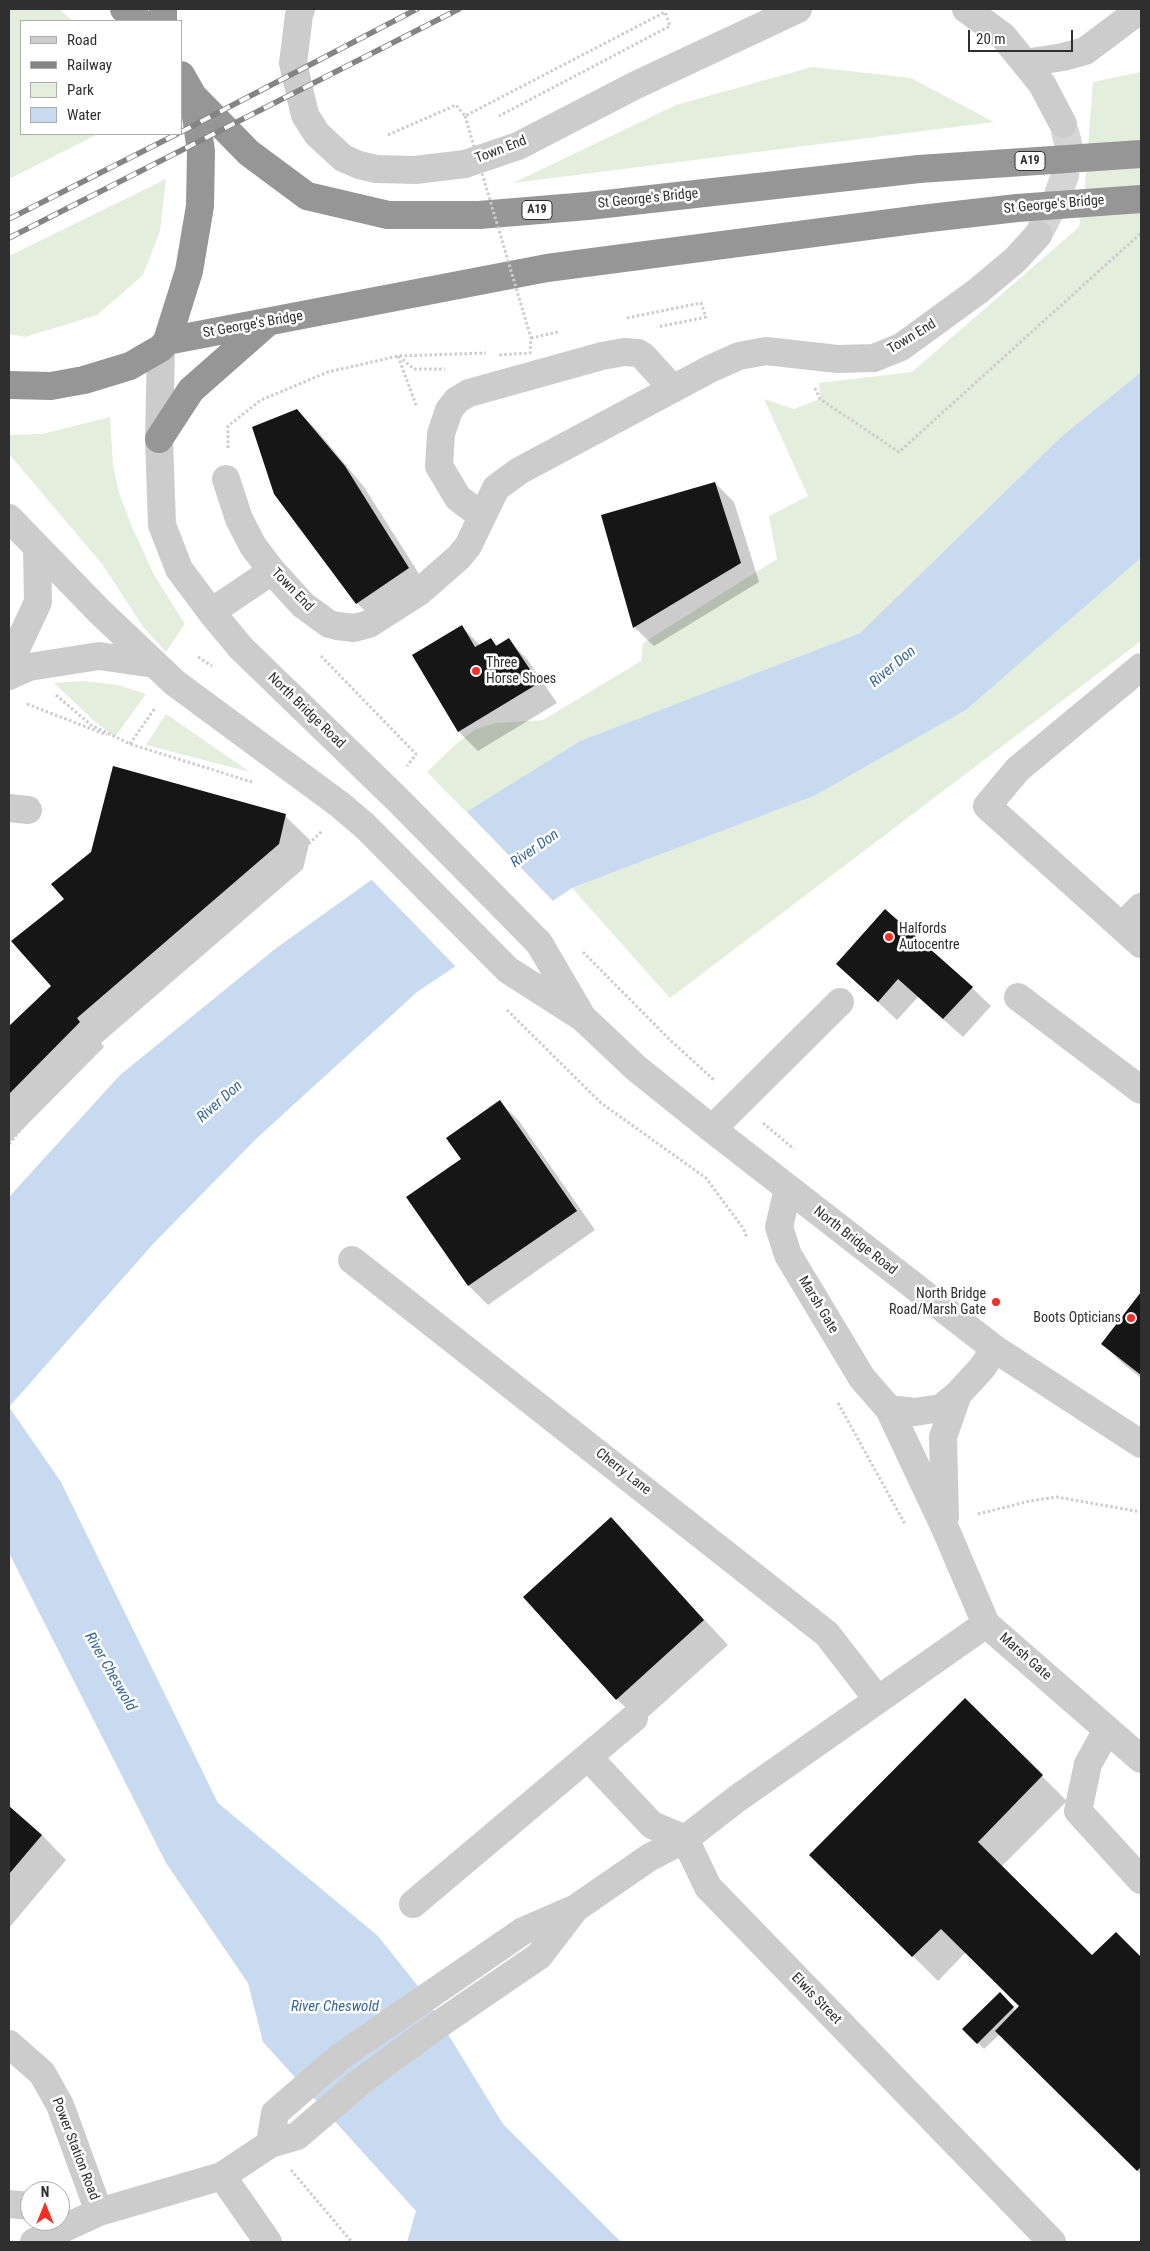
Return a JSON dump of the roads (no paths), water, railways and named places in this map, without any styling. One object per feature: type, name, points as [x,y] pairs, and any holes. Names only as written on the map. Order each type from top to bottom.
[{"type":"highway","points":[[124,9],[137,20]]},
{"type":"highway","points":[[164,344],[189,271],[200,206],[201,151],[187,86]]},
{"type":"highway","name":"St George's Bridge","points":[[187,86],[249,153],[307,196],[388,215],[479,215],[588,206],[919,168],[1141,154]]},
{"type":"highway","name":"St George's Bridge","points":[[9,385],[52,386],[84,380],[130,366],[164,344],[547,268],[1017,208],[1141,199]]},
{"type":"highway","points":[[159,439],[191,390],[267,323]]},
{"type":"street","name":"Town End","points":[[301,9],[298,15],[293,63],[305,115],[317,134],[343,158],[359,165],[376,169],[415,170],[465,164],[518,146],[636,85],[798,9]]},
{"type":"street","points":[[966,9],[1003,36],[1025,62],[1042,84],[1063,124]]},
{"type":"street","points":[[1025,62],[1063,57],[1085,51],[1140,9]]},
{"type":"street","name":"Town End","points":[[226,480],[239,519],[253,546],[272,571],[303,605],[337,626],[354,628],[369,624],[419,592],[459,557],[468,546],[496,488],[519,471],[738,356],[766,351],[837,359],[874,358],[901,347],[978,292],[1014,260],[1038,235]]},
{"type":"street","name":"North Bridge Road","points":[[164,344],[159,439],[162,524],[178,569],[241,648],[397,799],[539,943],[583,1018]]},
{"type":"street","points":[[482,516],[458,498],[439,466],[441,434],[449,410],[457,400],[469,393],[602,356],[624,352],[638,353],[643,356],[673,389]]},
{"type":"street","name":"North Bridge Road","points":[[9,518],[99,611],[154,664],[175,683],[365,826],[508,970],[583,1018],[636,1068],[712,1130],[995,1349],[1141,1444]]},
{"type":"street","points":[[37,548],[38,602],[16,669],[99,656],[154,664]]},
{"type":"street","points":[[211,612],[272,571]]},
{"type":"street","points":[[1141,667],[1018,769],[987,806],[1132,936],[1141,908]]},
{"type":"street","points":[[1018,996],[1141,1090]]},
{"type":"street","points":[[712,1130],[840,1002]]},
{"type":"street","name":"Marsh Gate","points":[[788,1189],[779,1227],[788,1255],[862,1378],[889,1409],[945,1528],[986,1624],[1141,1759]]},
{"type":"street","name":"Cherry Lane","points":[[352,1260],[828,1634],[878,1700]]},
{"type":"street","name":"Marsh Gate","points":[[889,1409],[915,1412],[940,1408],[958,1394],[982,1368],[995,1349]]},
{"type":"street","name":"Marsh Gate","points":[[945,1528],[943,1437],[958,1394]]},
{"type":"street","points":[[270,2144],[275,2113],[341,2056],[522,1930],[576,1908],[650,1857],[685,1839],[738,1798],[986,1624]]},
{"type":"street","points":[[413,1904],[634,1718]]},
{"type":"street","points":[[1107,1730],[1088,1764],[1078,1810],[1141,1880]]},
{"type":"street","points":[[588,1757],[652,1825],[685,1839]]},
{"type":"street","name":"Elwis Street","points":[[685,1839],[708,1887],[1052,2242]]},
{"type":"street","points":[[34,2242],[99,2212],[222,2176],[270,2144],[297,2136],[360,2082],[435,2027],[539,1956],[576,1908]]},
{"type":"street","name":"Power Station Road","points":[[9,2044],[42,2073],[60,2105],[99,2212]]},
{"type":"street","points":[[222,2176],[268,2242]]},
{"type":"street","points":[[70,2209],[99,2212]]},
{"type":"water","name":"River Don","points":[[1141,372],[1141,558],[966,710],[814,796],[572,888],[417,992],[256,1139],[153,1244],[9,1407],[9,1197],[120,1075],[275,949],[466,812],[580,741],[860,633],[1061,437]]},
{"type":"water","name":"River Cheswold","points":[[9,1407],[61,1482],[218,1803],[378,1936],[421,1990],[503,2124],[621,2242],[407,2242],[416,2211],[263,2042],[248,1983],[166,1863],[9,1553]]},
{"type":"tunnel","points":[[1038,235],[1056,200],[1065,175],[1069,147],[1063,124]]},
{"type":"railway","points":[[182,131],[417,9]]},
{"type":"railway","points":[[9,238],[459,9]]},
{"type":"railway","points":[[9,219],[175,135]]},
{"type":"place","name":"Three Horse Shoes","points":[[476,671]]},
{"type":"place","name":"Halfords Autocentre","points":[[889,937]]},
{"type":"place","name":"North Bridge Road/Marsh Gate","points":[[996,1302]]},
{"type":"place","name":"Boots Opticians","points":[[1131,1318]]}]
